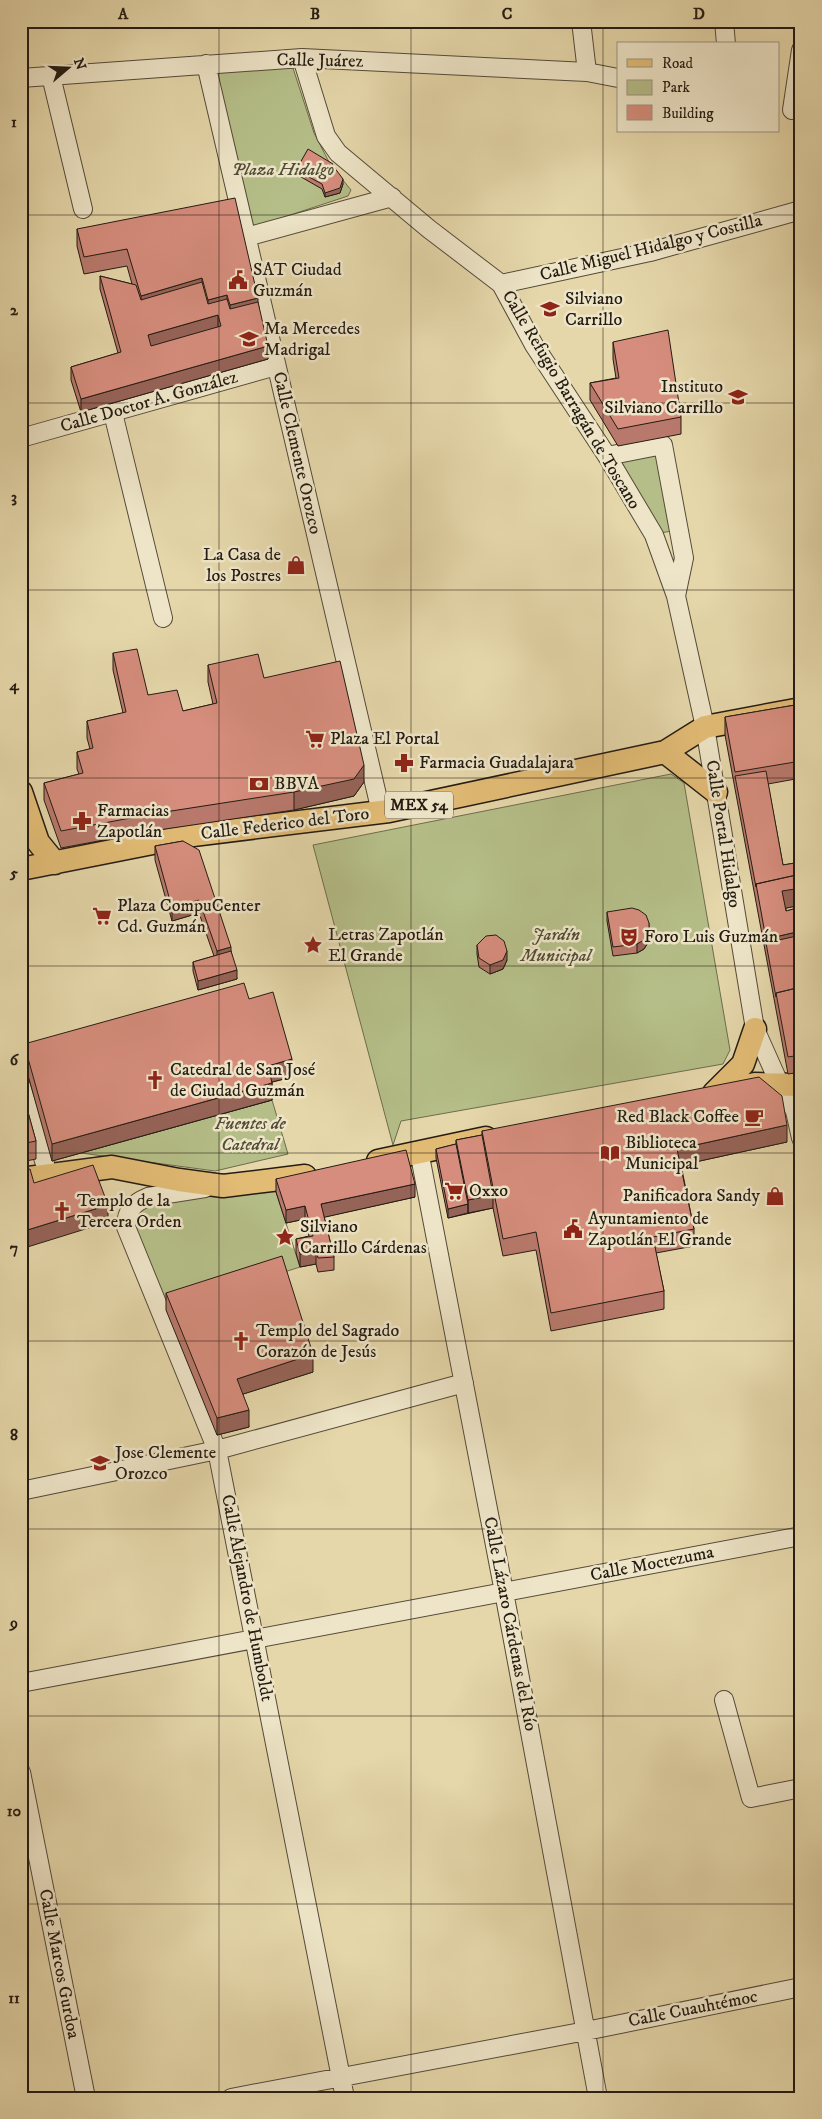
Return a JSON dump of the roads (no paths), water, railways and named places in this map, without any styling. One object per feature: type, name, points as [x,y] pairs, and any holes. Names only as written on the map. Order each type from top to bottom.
[{"type":"main road","name":"Calle Federico del Toro","points":[[23,863],[55,863],[193,836],[381,812],[666,752],[705,727],[801,709]]},
{"type":"main road","points":[[666,752],[716,792]]},
{"type":"main road","points":[[21,792],[38,842],[55,863]]},
{"type":"main road","points":[[755,1029],[743,1064],[704,1095],[755,1084],[790,1085]]},
{"type":"main road","points":[[361,1165],[505,1134]]},
{"type":"main road","points":[[21,1179],[112,1167],[179,1180],[223,1186],[326,1174]]},
{"type":"street","points":[[581,21],[587,72]]},
{"type":"street","points":[[724,21],[726,42]]},
{"type":"street","points":[[790,109],[801,50]]},
{"type":"street","name":"Calle Juárez","points":[[21,78],[302,58],[587,72],[617,78]]},
{"type":"street","name":"Calle Refugio Barragán de Toscano","points":[[302,58],[326,136],[338,153],[429,229],[501,284],[534,345],[607,456],[654,536],[676,596],[705,727]]},
{"type":"street","name":"Calle Clemente Orozco","points":[[206,64],[381,812]]},
{"type":"street","points":[[51,76],[83,210]]},
{"type":"street","points":[[246,237],[392,197]]},
{"type":"street","name":"Calle Miguel Hidalgo y Costilla","points":[[501,284],[650,252],[801,210]]},
{"type":"street","name":"Calle Doctor A. González","points":[[21,438],[276,366]]},
{"type":"street","points":[[113,413],[163,618]]},
{"type":"street","points":[[607,456],[663,445],[684,558],[676,596]]},
{"type":"street","name":"Calle Portal Hidalgo","points":[[705,727],[755,1029],[790,1085],[801,1138]]},
{"type":"street","points":[[22,1088],[45,1164]]},
{"type":"street","name":"Calle Lázaro Cárdenas del Río","points":[[419,1151],[504,1592],[598,2098]]},
{"type":"street","name":"Calle Alejandro de Humboldt","points":[[223,1186],[148,1197],[132,1206],[126,1220],[128,1234],[217,1450],[256,1639],[345,2098]]},
{"type":"street","points":[[21,1491],[217,1450],[464,1383]]},
{"type":"street","name":"Calle Moctezuma","points":[[21,1683],[801,1536]]},
{"type":"street","points":[[724,1700],[751,1798],[801,1788]]},
{"type":"street","name":"Calle Marcos Gurdoa","points":[[21,1772],[86,2098]]},
{"type":"street","name":"Calle Cuauhtémoc","points":[[231,2098],[586,2031],[801,1987]]},
{"type":"place","name":"SAT Ciudad Guzmán","points":[[238,280]]},
{"type":"place","name":"Silviano Carrillo","points":[[550,309]]},
{"type":"place","name":"Ma Mercedes Madrigal","points":[[249,339]]},
{"type":"place","name":"Instituto Silviano Carrillo","points":[[738,397]]},
{"type":"place","name":"La Casa de los Postres","points":[[296,565]]},
{"type":"place","name":"Plaza El Portal","points":[[315,739]]},
{"type":"place","name":"Farmacia Guadalajara","points":[[404,763]]},
{"type":"place","name":"BBVA","points":[[259,784]]},
{"type":"place","name":"Farmacias Zapotlán","points":[[82,821]]},
{"type":"place","name":"Plaza CompuCenter Cd. Guzmán","points":[[102,916]]},
{"type":"place","name":"Foro Luis Guzmán","points":[[629,937]]},
{"type":"place","name":"Letras Zapotlán El Grande","points":[[313,945]]},
{"type":"place","name":"Catedral de San José de Ciudad Guzmán","points":[[155,1080]]},
{"type":"place","name":"Red Black Coffee","points":[[754,1117]]},
{"type":"place","name":"Biblioteca Municipal","points":[[610,1153]]},
{"type":"place","name":"Oxxo","points":[[454,1191]]},
{"type":"place","name":"Panificadora Sandy","points":[[775,1196]]},
{"type":"place","name":"Templo de la Tercera Orden","points":[[62,1211]]},
{"type":"place","name":"Ayuntamiento de Zapotlán El Grande","points":[[573,1229]]},
{"type":"place","name":"Silviano Carrillo Cárdenas","points":[[285,1237]]},
{"type":"place","name":"Templo del Sagrado Corazón de Jesús","points":[[241,1341]]},
{"type":"place","name":"Jose Clemente Orozco","points":[[100,1463]]},
{"type":"park label","name":"Plaza Hidalgo","points":[[283,170]]},
{"type":"park label","name":"Jardín Municipal","points":[[556,945]]},
{"type":"park label","name":"Fuentes de Catedral","points":[[250,1134]]}]
